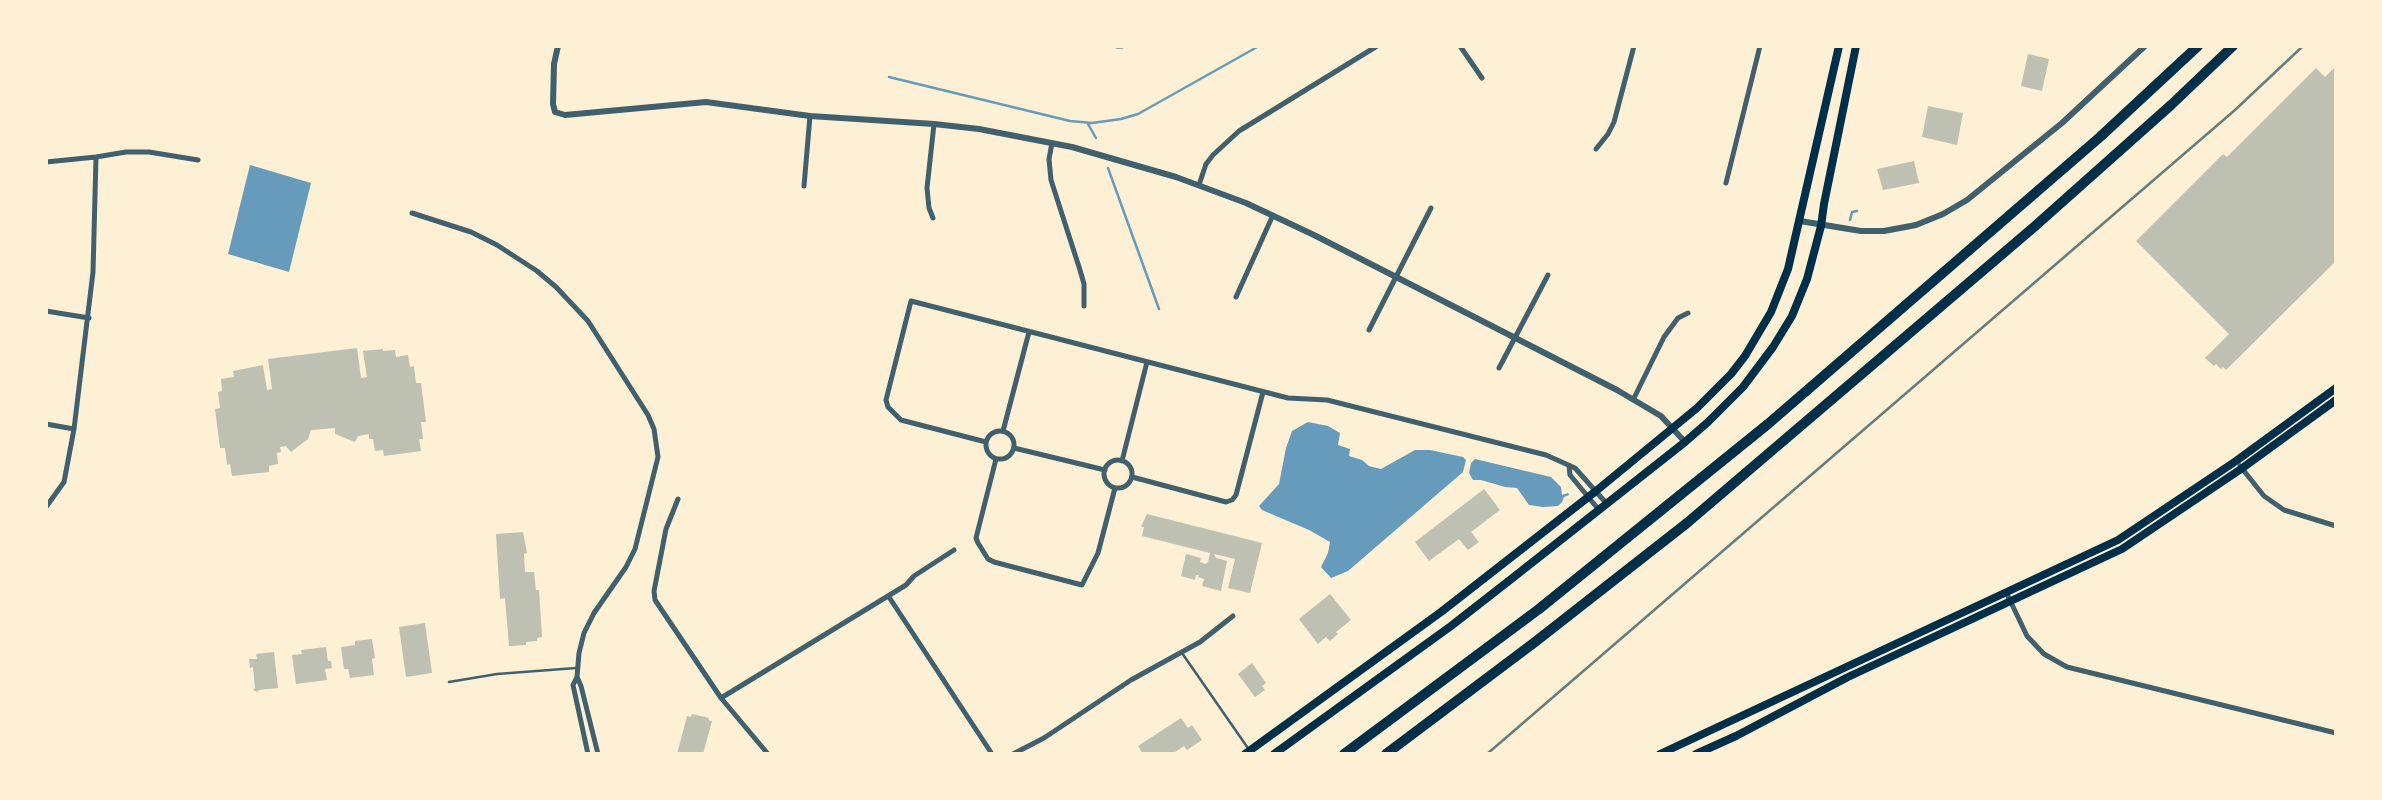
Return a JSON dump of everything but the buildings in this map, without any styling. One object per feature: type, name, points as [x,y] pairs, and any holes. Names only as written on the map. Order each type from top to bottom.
[{"type":"highway","points":[[1344,754],[1539,609],[1753,436],[2036,194],[2198,46]]},
{"type":"highway","points":[[1386,754],[1535,642],[1694,517],[2034,227],[2171,105],[2233,46]]},
{"type":"main road","points":[[1249,753],[1441,612],[1596,491],[1674,428],[1726,380],[1758,334],[1780,292],[1800,221],[1839,46]]},
{"type":"main road","points":[[1274,754],[1452,626],[1685,442],[1743,387],[1792,316],[1807,279],[1821,226],[1856,46]]},
{"type":"main road","points":[[1660,754],[2007,594],[2118,540],[2236,461],[2336,388]]},
{"type":"main road","points":[[1696,754],[1736,736],[1848,677],[2122,549],[2241,468],[2336,400]]},
{"type":"street","points":[[558,46],[554,64],[553,104],[555,112],[565,114],[706,102],[810,116],[934,124],[978,129],[1052,143],[1108,156],[1199,184],[1272,215],[1634,398],[1661,416],[1685,442]]},
{"type":"street","points":[[1117,46],[1122,46]]},
{"type":"street","points":[[1199,184],[1206,164],[1239,131],[1377,46]]},
{"type":"street","points":[[1460,46],[1482,78]]},
{"type":"street","points":[[1596,149],[1608,134],[1614,122],[1634,46]]},
{"type":"street","points":[[1726,182],[1760,46]]},
{"type":"street","points":[[1800,221],[1821,226],[1861,231],[1884,231],[1916,225],[1956,208],[2062,123],[2146,46]]},
{"type":"street","points":[[804,186],[810,116]]},
{"type":"street","points":[[934,124],[927,188],[929,208],[934,218]]},
{"type":"street","points":[[1052,143],[1049,159],[1051,180],[1084,284],[1084,306]]},
{"type":"street","points":[[46,162],[96,157],[110,153],[149,152],[198,160]]},
{"type":"street","points":[[46,507],[64,482],[74,429],[89,318],[96,217],[96,157]]},
{"type":"street","points":[[1370,330],[1431,208]]},
{"type":"street","points":[[412,213],[471,232],[497,245],[537,271],[556,287],[588,321],[648,415],[654,430],[658,457],[635,549],[626,567],[594,613],[584,633],[577,668],[577,677],[598,754]]},
{"type":"street","points":[[1236,297],[1272,215]]},
{"type":"street","points":[[1499,368],[1548,275]]},
{"type":"street","points":[[986,442],[901,420],[888,408],[886,400],[911,301],[1263,392],[1288,398],[1327,400],[1546,455],[1576,468],[1607,504]]},
{"type":"street","points":[[46,311],[89,318]]},
{"type":"street","points":[[1634,398],[1664,337],[1678,318],[1688,313]]},
{"type":"street","points":[[1003,431],[1029,332]]},
{"type":"street","points":[[1122,461],[1146,362]]},
{"type":"street","points":[[1132,477],[1226,502],[1232,500],[1236,495],[1263,392]]},
{"type":"street","points":[[46,424],[74,429]]},
{"type":"street","points":[[1003,431],[1013,439],[1014,448],[1007,457],[996,458],[987,451],[986,442],[994,432],[1003,431]]},
{"type":"street","points":[[1014,448],[1105,470]]},
{"type":"street","points":[[996,458],[976,538],[988,559],[1082,585],[1098,553],[1115,488]]},
{"type":"street","points":[[1122,461],[1131,469],[1132,477],[1127,485],[1115,488],[1105,479],[1105,470],[1112,462],[1122,461]]},
{"type":"street","points":[[2236,461],[2264,496],[2284,510],[2336,526]]},
{"type":"street","points":[[1569,466],[1570,474],[1599,510]]},
{"type":"street","points":[[678,499],[666,529],[654,600],[721,698],[768,754]]},
{"type":"street","points":[[721,698],[864,609],[889,597],[906,585],[914,576],[954,550]]},
{"type":"street","points":[[2007,594],[2027,636],[2044,654],[2067,667],[2336,733]]},
{"type":"street","points":[[889,597],[992,754]]},
{"type":"street","points":[[1013,754],[1044,738],[1132,680],[1182,653],[1233,616]]},
{"type":"street","points":[[577,677],[573,685],[588,754]]},
{"type":"lane","points":[[1182,653],[1249,753]]},
{"type":"lane","points":[[449,682],[497,674],[577,668]]},
{"type":"water","points":[[250,165],[311,183],[289,272],[228,254]]},
{"type":"water","points":[[1308,422],[1328,426],[1340,433],[1338,445],[1350,449],[1349,456],[1362,460],[1369,466],[1381,469],[1415,450],[1430,450],[1463,457],[1466,460],[1463,472],[1348,571],[1331,578],[1321,567],[1328,553],[1330,542],[1309,530],[1262,510],[1259,506],[1279,484],[1286,448],[1292,431]]},
{"type":"water","points":[[1475,459],[1551,477],[1561,487],[1562,495],[1568,493],[1569,495],[1564,497],[1558,506],[1543,507],[1529,505],[1517,488],[1473,480],[1469,473],[1471,463]]},
{"type":"waterway","points":[[889,77],[1070,121],[1092,123],[1121,119],[1138,114],[1259,46]]},
{"type":"waterway","points":[[1088,124],[1096,138]]},
{"type":"waterway","points":[[1108,168],[1159,309]]},
{"type":"waterway","points":[[1850,220],[1852,212],[1857,211]]},
{"type":"railway","points":[[1487,754],[2235,110],[2303,46]]}]
